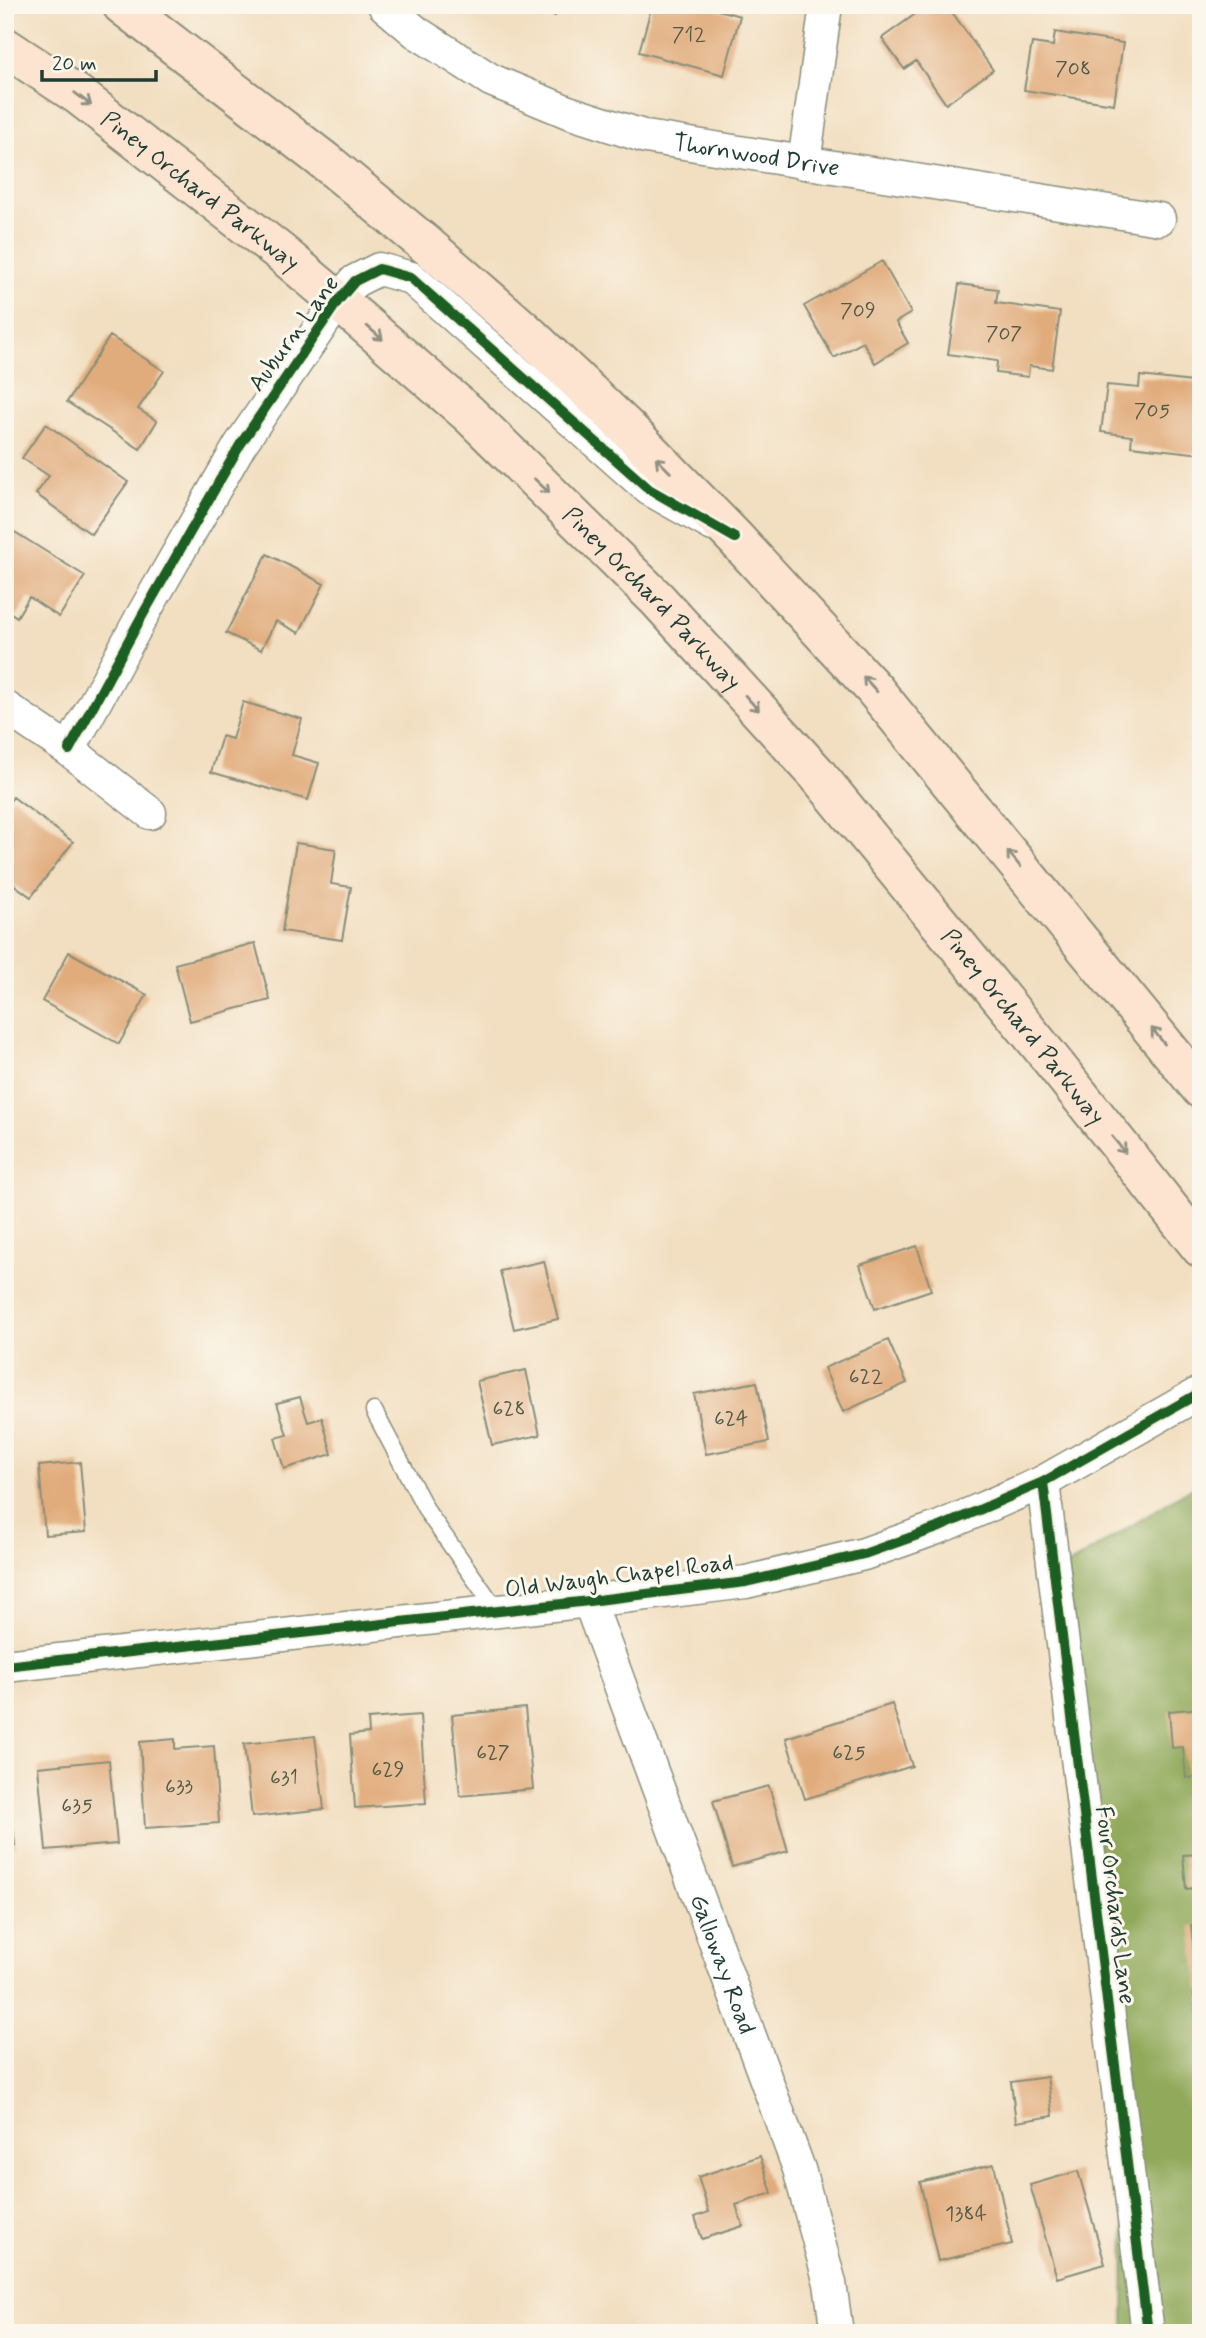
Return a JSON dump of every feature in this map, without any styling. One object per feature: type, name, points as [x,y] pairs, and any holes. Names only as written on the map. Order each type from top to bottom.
[{"type":"main road","points":[[122,5],[331,166],[524,330],[619,420],[735,538],[874,688],[1201,1089]]},
{"type":"main road","name":"Piney Orchard Parkway","points":[[5,47],[78,95],[280,252],[338,301],[469,414],[666,609],[816,773],[1201,1248]]},
{"type":"street","name":"Thornwood Drive","points":[[384,5],[416,32],[491,79],[568,112],[646,137],[1159,219]]},
{"type":"street","points":[[804,163],[826,5]]},
{"type":"street","name":"Auburn Lane","points":[[69,750],[142,615],[240,445],[338,301],[355,281],[379,269],[411,278],[649,489],[735,538]]},
{"type":"street","points":[[5,707],[69,750],[150,813]]},
{"type":"street","name":"Old Waugh Chapel Road","points":[[5,1666],[498,1612],[746,1581],[863,1554],[940,1527],[1043,1482],[1201,1392]]},
{"type":"street","name":"Four Orchards Lane","points":[[1043,1482],[1148,2333]]},
{"type":"street","name":"Galloway Road","points":[[589,1601],[799,2169],[830,2283],[837,2333]]},
{"type":"lane","points":[[374,1411],[428,1513],[498,1612]]},
{"type":"green space","points":[[1201,1482],[1201,2333],[1124,2333],[1126,2099],[1067,1566]]},
{"type":"building","points":[[530,5],[560,5],[555,16]]},
{"type":"building","points":[[652,5],[700,5],[740,16],[724,75],[639,52]]},
{"type":"building","points":[[928,5],[947,5],[993,70],[946,104],[916,61],[904,69],[882,38]]},
{"type":"building","points":[[1055,32],[1123,43],[1114,104],[1024,90],[1032,43],[1053,46]]},
{"type":"building","points":[[882,261],[911,313],[896,322],[908,343],[875,363],[863,342],[834,358],[804,306]]},
{"type":"building","points":[[959,284],[998,289],[996,303],[1060,312],[1052,369],[1029,366],[1028,377],[996,373],[997,361],[948,354]]},
{"type":"building","points":[[110,336],[164,371],[138,409],[157,421],[140,449],[67,402]]},
{"type":"building","points":[[1140,376],[1201,383],[1201,454],[1131,446],[1132,436],[1101,432],[1107,385],[1139,388]]},
{"type":"building","points":[[46,424],[128,482],[91,534],[36,494],[49,476],[22,458]]},
{"type":"building","points":[[10,529],[85,576],[59,617],[29,597],[17,617],[5,609],[5,536]]},
{"type":"building","points":[[267,554],[324,584],[299,633],[276,621],[261,650],[226,633]]},
{"type":"building","points":[[243,702],[302,719],[292,755],[319,763],[308,800],[211,772],[222,736],[232,739]]},
{"type":"building","points":[[13,797],[73,842],[31,897],[5,878],[5,808]]},
{"type":"building","points":[[296,843],[336,849],[331,884],[351,887],[342,940],[282,931]]},
{"type":"building","points":[[255,943],[270,1000],[190,1021],[175,964]]},
{"type":"building","points":[[69,952],[147,995],[119,1044],[42,1001]]},
{"type":"building","points":[[917,1246],[931,1290],[875,1309],[860,1265]]},
{"type":"building","points":[[544,1261],[558,1319],[514,1329],[500,1271]]},
{"type":"building","points":[[888,1340],[907,1383],[843,1412],[824,1368]]},
{"type":"building","points":[[526,1370],[540,1435],[492,1445],[477,1381]]},
{"type":"building","points":[[757,1382],[769,1442],[706,1454],[694,1394]]},
{"type":"building","points":[[300,1397],[308,1422],[322,1418],[332,1454],[284,1469],[275,1438],[287,1435],[277,1403]]},
{"type":"building","points":[[80,1462],[86,1532],[45,1535],[39,1466]]},
{"type":"building","points":[[892,1704],[912,1766],[805,1799],[786,1738]]},
{"type":"building","points":[[525,1708],[533,1789],[460,1796],[452,1715]]},
{"type":"building","points":[[1201,1708],[1201,1777],[1186,1778],[1183,1747],[1172,1748],[1169,1711]]},
{"type":"building","points":[[420,1715],[426,1803],[355,1808],[350,1735],[369,1733],[368,1719]]},
{"type":"building","points":[[315,1736],[324,1809],[252,1817],[244,1744]]},
{"type":"building","points":[[175,1739],[175,1749],[214,1746],[219,1823],[145,1828],[140,1742]]},
{"type":"building","points":[[109,1760],[117,1844],[46,1850],[38,1767]]},
{"type":"building","points":[[5,1772],[15,1846],[5,1847]]},
{"type":"building","points":[[769,1786],[788,1851],[732,1867],[713,1801]]},
{"type":"building","points":[[1201,1854],[1201,1887],[1186,1889],[1183,1855]]},
{"type":"building","points":[[1201,1925],[1201,1990],[1199,1990],[1191,1926]]},
{"type":"building","points":[[1047,2077],[1053,2116],[1016,2122],[1011,2082]]},
{"type":"building","points":[[760,2156],[772,2193],[736,2205],[743,2226],[702,2239],[695,2217],[709,2212],[698,2177]]},
{"type":"building","points":[[994,2164],[1012,2244],[938,2261],[920,2182]]},
{"type":"building","points":[[1078,2171],[1105,2264],[1057,2278],[1030,2185]]},
{"type":"cycle path","points":[[69,750],[240,445],[338,301],[355,281],[379,269],[411,278],[649,489],[735,538]]},
{"type":"cycle path","points":[[5,1666],[746,1582],[864,1554],[940,1527],[1043,1482],[1201,1392]]},
{"type":"cycle path","points":[[1043,1482],[1148,2333]]}]
